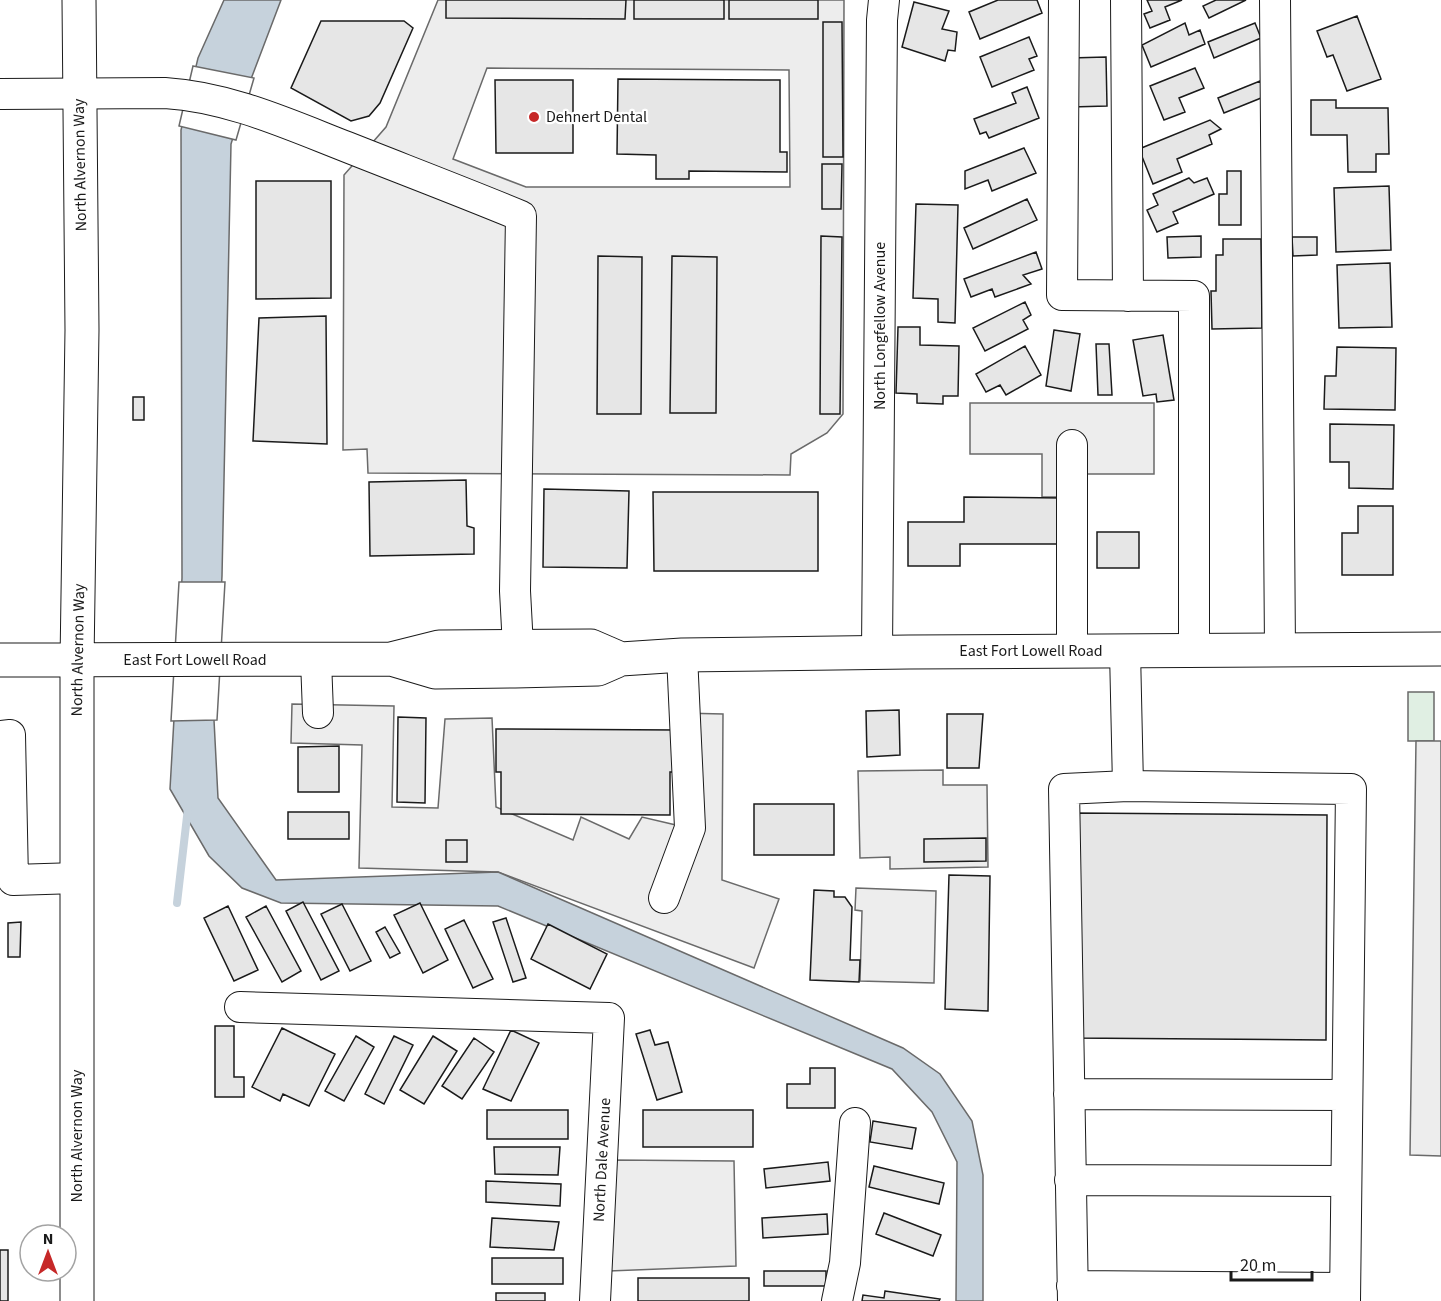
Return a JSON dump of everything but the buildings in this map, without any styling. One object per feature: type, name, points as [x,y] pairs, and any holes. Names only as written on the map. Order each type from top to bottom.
[{"type":"main road","name":"North Alvernon Way","points":[[77,1301],[77,661],[82,330],[79,0]]},
{"type":"main road","name":"East Fort Lowell Road","points":[[0,660],[391,659],[439,647],[591,646],[621,659]]},
{"type":"main road","name":"East Fort Lowell Road","points":[[391,659],[435,672],[598,669],[621,659],[682,656],[877,652],[1441,649]]},
{"type":"street","name":"North Longfellow Avenue","points":[[877,652],[884,0]]},
{"type":"street","points":[[1064,0],[1062,295],[1194,296],[1194,651]]},
{"type":"street","points":[[1126,0],[1128,296]]},
{"type":"street","points":[[1275,0],[1280,650]]},
{"type":"street","points":[[0,94],[178,94],[251,110],[521,216],[515,591],[518,647]]},
{"type":"street","points":[[1072,445],[1072,651]]},
{"type":"street","points":[[1125,651],[1128,786]]},
{"type":"street","points":[[664,898],[690,828],[682,656]]},
{"type":"street","points":[[316,660],[318,713]]},
{"type":"street","points":[[0,736],[10,735],[6,855],[14,880],[77,878]]},
{"type":"street","points":[[1128,786],[1351,789],[1345,1295],[1072,1294],[1064,789],[1128,786]]},
{"type":"street","name":"North Dale Avenue","points":[[240,1007],[609,1018],[595,1301]]},
{"type":"street","points":[[1069,1094],[1347,1095]]},
{"type":"street","points":[[837,1301],[845,1263],[855,1123]]},
{"type":"street","points":[[1071,1180],[1346,1181]]},
{"type":"green space","points":[[1408,692],[1434,692],[1434,741],[1408,741]]},
{"type":"shaded area","points":[[224,0],[281,0],[251,79],[231,144],[222,576],[214,720],[218,798],[276,880],[498,872],[903,1048],[940,1074],[972,1121],[983,1175],[983,1301],[956,1301],[957,1162],[932,1112],[892,1069],[498,906],[281,903],[242,888],[209,856],[170,789],[182,578],[181,130],[198,58]]},
{"type":"shaded area","points":[[438,0],[844,0],[843,414],[827,433],[791,454],[790,475],[368,473],[367,449],[343,450],[344,175],[386,127]],"holes":[[[487,68],[789,70],[790,187],[526,187],[453,159]]]},
{"type":"shaded area","points":[[970,403],[1154,403],[1154,474],[1084,474],[1084,497],[1042,497],[1042,454],[970,454]]},
{"type":"shaded area","points":[[292,704],[394,706],[392,807],[438,808],[445,719],[492,718],[496,807],[573,840],[581,817],[629,839],[642,817],[676,825],[681,713],[723,714],[722,880],[779,899],[754,968],[498,872],[359,868],[362,745],[291,743]]},
{"type":"shaded area","points":[[1416,741],[1441,741],[1441,1156],[1410,1155]]},
{"type":"shaded area","points":[[943,770],[943,785],[987,785],[988,867],[890,869],[890,857],[860,858],[858,771]]},
{"type":"shaded area","points":[[856,888],[936,891],[934,983],[860,981],[862,911],[855,910]]},
{"type":"shaded area","points":[[612,1160],[734,1161],[736,1266],[609,1271]]},
{"type":"pier","points":[[193,66],[254,78],[236,140],[179,126]]},
{"type":"pier","points":[[179,582],[225,582],[217,720],[171,721]]},
{"type":"waterway","points":[[177,903],[188,808]]},
{"type":"place","name":"Dehnert Dental","points":[[534,117]]}]
